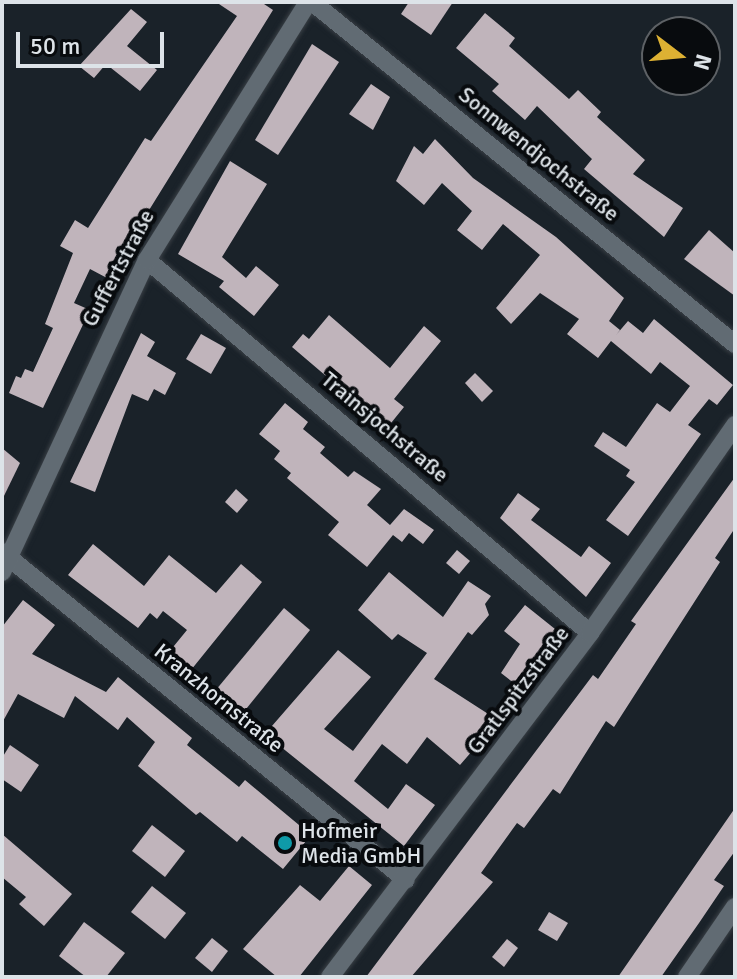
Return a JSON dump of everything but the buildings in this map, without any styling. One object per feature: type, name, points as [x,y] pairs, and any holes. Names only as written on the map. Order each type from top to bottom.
[{"type":"street","name":"Guffertstraße","points":[[4,561],[68,419],[147,260],[310,2]]},
{"type":"street","name":"Sonnwendjochstraße","points":[[310,2],[735,344]]},
{"type":"street","name":"Trainsjochstraße","points":[[147,260],[590,633]]},
{"type":"street","name":"Gratlspitzstraße","points":[[330,977],[590,633],[735,425]]},
{"type":"street","name":"Kranzhornstraße","points":[[4,561],[406,880]]},
{"type":"street","points":[[687,977],[735,907]]},
{"type":"place","name":"Hofmeir Media GmbH","points":[[285,843]]}]
